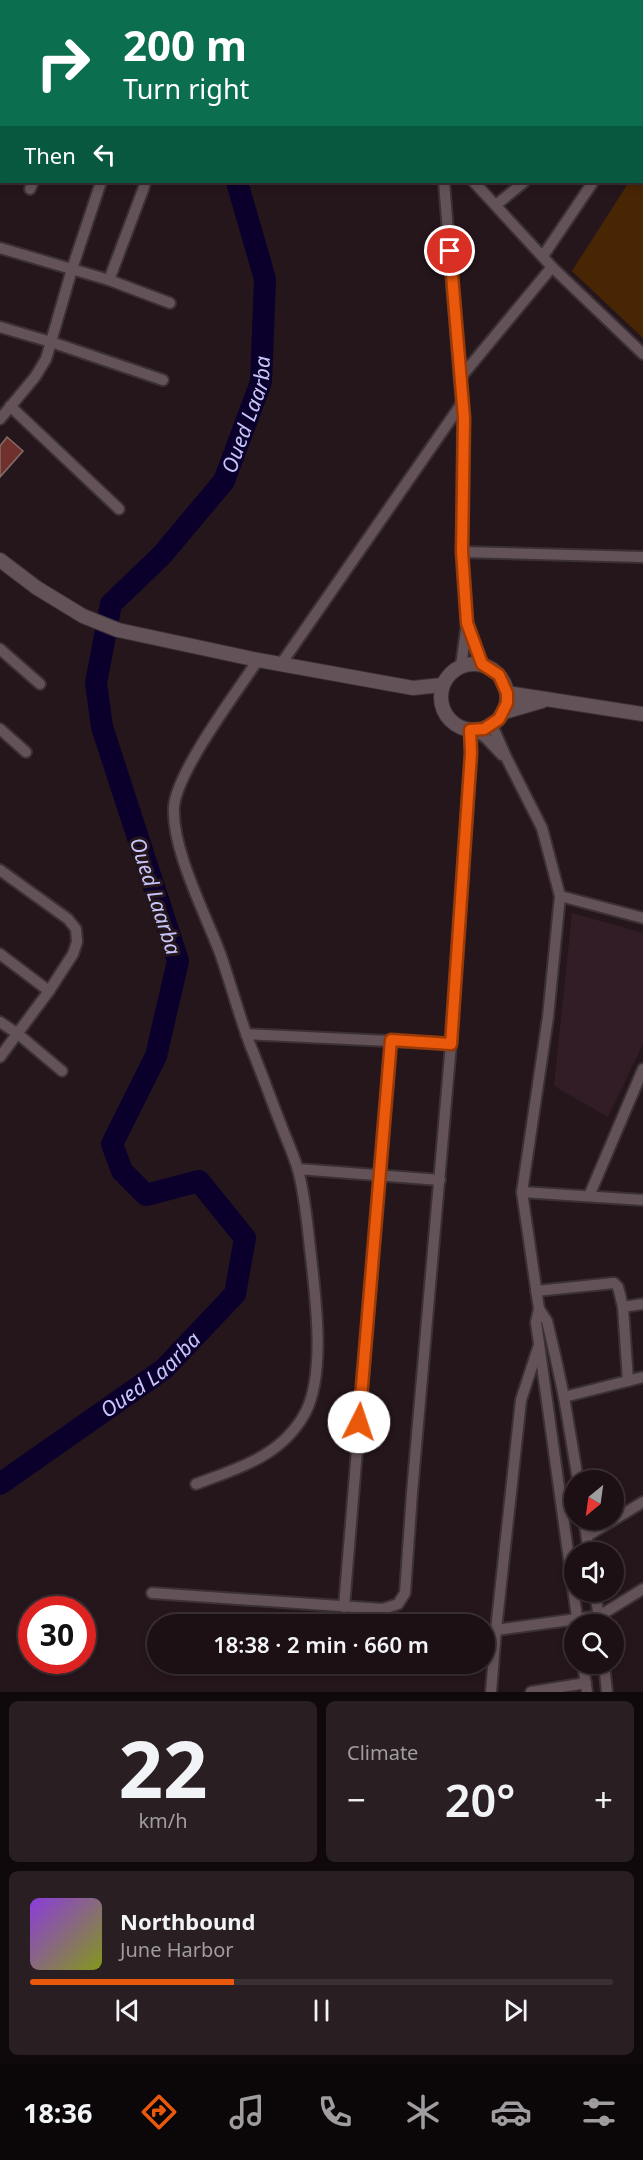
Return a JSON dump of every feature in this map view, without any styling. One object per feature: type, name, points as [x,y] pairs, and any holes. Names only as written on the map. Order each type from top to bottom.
[{"type":"street","points":[[0,419],[41,368],[101,183]]},
{"type":"street","points":[[109,280],[145,183]]},
{"type":"street","points":[[444,183],[462,403],[462,552],[467,623],[461,666]]},
{"type":"street","points":[[475,183],[552,267],[643,354]]},
{"type":"street","points":[[496,205],[523,183]]},
{"type":"street","points":[[543,256],[592,183]]},
{"type":"street","points":[[0,248],[72,268],[170,303]]},
{"type":"street","points":[[461,377],[552,267]]},
{"type":"street","points":[[0,327],[162,380]]},
{"type":"street","points":[[281,664],[462,403]]},
{"type":"street","points":[[10,406],[119,509]]},
{"type":"street","points":[[462,552],[643,557]]},
{"type":"street","points":[[0,560],[82,616],[118,630],[258,660],[412,688],[442,685]]},
{"type":"street","points":[[467,623],[482,664]]},
{"type":"street","points":[[0,649],[40,684]]},
{"type":"street","points":[[196,1484],[262,1458],[281,1444],[305,1414],[312,1396],[318,1349],[305,1205],[298,1169],[246,1034],[220,954],[194,889],[174,828],[174,804],[179,786],[258,660]]},
{"type":"street","points":[[504,712],[507,693],[499,675],[482,664],[461,666],[447,677],[442,685],[441,705],[452,722],[460,728],[473,730],[486,738],[507,759]]},
{"type":"street","points":[[412,688],[441,705]]},
{"type":"street","points":[[507,693],[643,714]]},
{"type":"street","points":[[473,730],[492,725],[504,712],[546,699]]},
{"type":"street","points":[[492,725],[542,828],[560,896],[548,1017],[522,1192],[538,1309],[536,1322],[577,1614]]},
{"type":"street","points":[[0,729],[26,752]]},
{"type":"street","points":[[152,1593],[383,1609],[398,1604],[405,1593],[451,1044],[473,730]]},
{"type":"street","points":[[0,870],[68,919],[76,929],[77,942],[73,954],[49,991],[0,1057]]},
{"type":"street","points":[[560,896],[643,917]]},
{"type":"street","points":[[0,954],[49,991]]},
{"type":"street","points":[[0,1022],[62,1071]]},
{"type":"street","points":[[246,1034],[451,1044]]},
{"type":"street","points":[[344,1606],[378,1174],[391,1040]]},
{"type":"street","points":[[589,1196],[643,1069]]},
{"type":"street","points":[[298,1169],[440,1180]]},
{"type":"street","points":[[522,1192],[643,1200]]},
{"type":"street","points":[[536,1292],[614,1282],[618,1287],[623,1307],[628,1381]]},
{"type":"street","points":[[623,1307],[643,1304]]},
{"type":"street","points":[[538,1309],[547,1321],[564,1397],[576,1470]]},
{"type":"street","points":[[491,1692],[521,1400],[539,1345]]},
{"type":"street","points":[[564,1397],[643,1377]]},
{"type":"street","points":[[586,1536],[643,1502]]},
{"type":"street","points":[[585,1530],[587,1542]]},
{"type":"street","points":[[608,1614],[643,1589]]},
{"type":"street","points":[[496,1630],[564,1623]]},
{"type":"street","points":[[605,1674],[608,1692]]},
{"type":"street","points":[[531,1692],[586,1688]]},
{"type":"shaded area","points":[[628,183],[643,183],[643,338],[572,271]]},
{"type":"shaded area","points":[[572,913],[643,933],[643,1044],[608,1117],[554,1086]]},
{"type":"building","points":[[7,437],[23,451],[0,477],[0,446]]},
{"type":"waterway","name":"Oued Laarba","points":[[0,1484],[164,1369],[235,1294],[245,1238],[199,1181],[146,1195],[122,1171],[112,1144],[156,1056],[178,961],[102,727],[96,683],[111,604],[162,555],[224,481],[261,382],[265,279],[237,183]]},
{"type":"route","points":[[359,1422],[391,1040],[451,1044],[471,753],[470,730],[476,731],[492,725],[504,712],[507,703],[504,683],[491,668],[482,664],[467,623],[462,552],[464,418],[450,251]]}]
